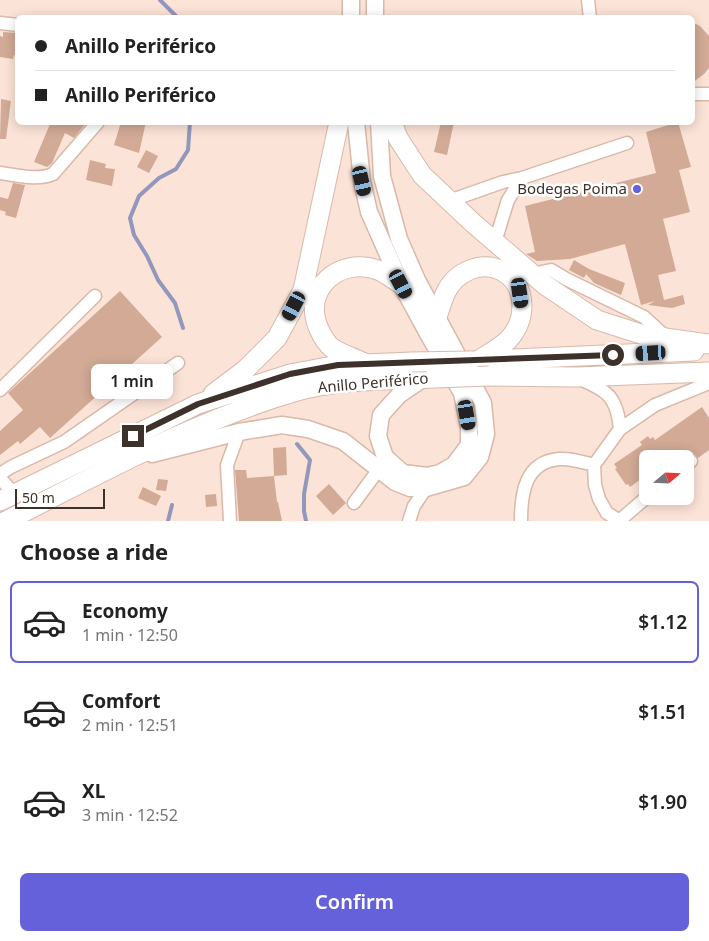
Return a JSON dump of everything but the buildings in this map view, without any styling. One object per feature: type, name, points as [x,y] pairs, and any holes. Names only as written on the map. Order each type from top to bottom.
[{"type":"highway","points":[[198,404],[246,370],[277,338],[303,290],[338,125]]},
{"type":"highway","points":[[393,125],[398,138],[422,175],[545,285],[597,320],[644,335],[709,344]]},
{"type":"highway","points":[[437,317],[446,291],[457,277],[469,269],[485,266],[502,271],[514,281],[520,293],[523,309],[518,326],[507,341],[474,361]]},
{"type":"highway","points":[[365,363],[332,348],[323,338],[316,322],[314,306],[319,290],[331,275],[347,267],[378,270],[401,284]]},
{"type":"highway","name":"Anillo Periférico","points":[[7,498],[198,404],[290,374],[338,365],[365,363],[474,361],[709,350]]},
{"type":"highway","name":"Anillo Periférico","points":[[6,521],[204,423],[295,392],[336,384],[429,378],[489,376],[577,377],[709,372]]},
{"type":"main road","points":[[351,0],[351,15]]},
{"type":"main road","points":[[375,0],[375,15]]},
{"type":"main road","points":[[356,125],[362,181],[369,212],[401,284],[426,332],[462,393],[469,426],[469,445],[454,464],[440,473],[427,476],[403,473],[385,457],[378,436],[381,415],[399,395],[429,378]]},
{"type":"main road","points":[[128,460],[239,432],[282,426],[308,429],[343,441],[395,482],[410,488],[426,488],[464,477],[480,457],[486,434],[483,403],[417,280],[399,240],[382,176],[379,125]]},
{"type":"street","points":[[588,0],[590,15]]},
{"type":"street","points":[[0,23],[15,25]]},
{"type":"street","points":[[695,94],[709,94]]},
{"type":"street","points":[[0,173],[37,178],[45,178],[53,174],[95,125]]},
{"type":"street","points":[[449,200],[628,143]]},
{"type":"street","points":[[495,242],[508,200],[522,178]]},
{"type":"street","points":[[0,390],[95,296]]},
{"type":"street","points":[[0,474],[64,442],[178,363]]},
{"type":"street","points":[[577,377],[599,387],[612,398],[618,413],[620,429]]},
{"type":"street","points":[[639,504],[619,521],[608,513],[599,499],[595,486],[594,465],[620,429],[655,405],[709,383]]},
{"type":"street","points":[[230,521],[227,465],[239,432]]},
{"type":"street","points":[[521,521],[525,485],[529,475],[538,467],[550,460],[561,458],[594,465]]},
{"type":"street","points":[[354,503],[379,470]]},
{"type":"street","points":[[0,478],[7,498]]},
{"type":"street","points":[[409,521],[414,506],[426,488]]},
{"type":"waterway","points":[[160,0],[175,15]]},
{"type":"waterway","points":[[183,328],[175,303],[158,280],[147,256],[134,235],[130,218],[139,196],[159,178],[176,169],[188,150],[190,125]]},
{"type":"waterway","points":[[297,444],[310,460],[304,494],[306,521]]},
{"type":"waterway","points":[[168,521],[172,505]]},
{"type":"place","name":"Bodegas Poima","points":[[637,189]]},
{"type":"route","points":[[133,436],[198,404],[290,374],[338,365],[613,355]]}]
